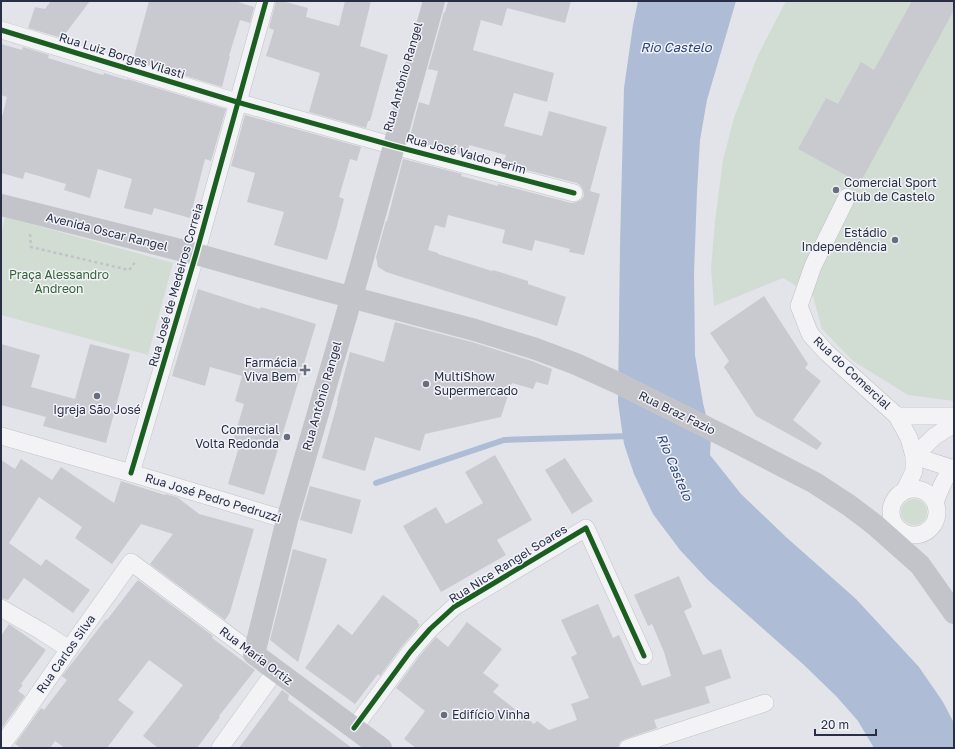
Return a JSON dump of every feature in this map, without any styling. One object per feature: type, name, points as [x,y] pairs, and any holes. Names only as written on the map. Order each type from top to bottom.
[{"type":"main road","name":"Rua Antônio Rangel","points":[[254,654],[287,520],[361,265],[434,1]]},
{"type":"main road","name":"Avenida Oscar Rangel","points":[[1,205],[196,254],[351,297]]},
{"type":"main road","name":"Rua Braz Fazio","points":[[351,297],[475,330],[536,349],[576,364],[618,383],[814,483],[850,506],[884,523],[920,565],[954,613]]},
{"type":"main road","name":"Rua Maria Ortiz","points":[[254,654],[382,748]]},
{"type":"street","name":"Rua José de Medeiros Correia","points":[[131,473],[196,254],[266,1]]},
{"type":"street","name":"Rua Luiz Borges Vilasti","points":[[1,30],[237,102]]},
{"type":"street","name":"Rua José Valdo Perim","points":[[237,102],[394,146],[574,193]]},
{"type":"street","name":"Rua do Comercial","points":[[847,197],[813,266],[799,306],[810,334],[826,352],[897,416],[909,438],[914,456],[914,472],[905,490],[895,498],[891,513],[884,523]]},
{"type":"street","name":"Rua do Comercial","points":[[897,416],[954,416]]},
{"type":"street","points":[[935,502],[944,479],[954,468],[914,456],[935,436],[954,424]]},
{"type":"street","name":"Rua José Pedro Pedruzzi","points":[[1,436],[287,520]]},
{"type":"street","points":[[884,523],[910,535],[917,536],[930,529],[935,523],[937,509],[935,502],[930,495],[924,491],[916,489],[905,490]]},
{"type":"street","name":"Rua Nice Rangel Soares","points":[[354,728],[410,652],[430,629],[454,607],[586,528],[644,656]]},
{"type":"street","points":[[917,536],[920,565]]},
{"type":"street","name":"Rua Maria Ortiz","points":[[131,562],[254,654]]},
{"type":"street","name":"Rua Carlos Silva","points":[[1,746],[131,562]]},
{"type":"street","points":[[1,608],[69,649]]},
{"type":"street","points":[[220,748],[276,670]]},
{"type":"street","points":[[628,748],[765,703]]},
{"type":"path","points":[[28,212],[31,246],[38,248],[129,270],[150,242]]},
{"type":"green space","name":"Comercial Sport Club de Castelo","points":[[786,1],[954,1],[954,401],[908,395],[853,361],[822,329],[813,296],[783,278],[714,306],[711,268],[715,221],[723,160],[734,118],[758,55]]},
{"type":"green space","name":"Praça Alessandro Andreon","points":[[5,217],[173,263],[148,355],[1,315],[1,233]]},
{"type":"green space","points":[[914,499],[924,502],[927,512],[924,522],[914,525],[904,522],[901,512],[904,502]]},
{"type":"water","name":"Rio Castelo","points":[[638,1],[736,1],[707,100],[700,140],[697,192],[694,273],[695,355],[703,403],[711,436],[710,455],[741,494],[786,537],[856,599],[919,667],[943,702],[954,723],[954,748],[874,748],[858,721],[837,697],[804,665],[708,580],[680,550],[653,514],[634,474],[624,444],[618,402],[624,88]]},
{"type":"building","points":[[51,1],[90,1],[62,38],[28,28],[35,7],[45,9]]},
{"type":"building","points":[[149,1],[235,1],[254,7],[250,23],[240,20],[229,56],[222,87],[133,60]]},
{"type":"building","points":[[276,1],[282,1],[308,8],[306,17],[339,26],[345,1],[371,1],[360,46],[388,55],[370,121],[368,121],[366,128],[309,112],[320,73],[266,56],[274,30],[269,28]]},
{"type":"building","points":[[448,1],[571,1],[565,23],[507,8],[502,26],[481,20],[473,50],[554,73],[547,102],[514,93],[504,126],[542,136],[549,111],[607,127],[590,191],[600,194],[584,255],[569,252],[570,249],[535,240],[532,251],[502,243],[505,230],[448,215],[445,228],[435,225],[428,250],[528,281],[528,284],[566,297],[557,326],[386,272],[378,267],[376,257],[403,159],[462,174],[461,176],[498,186],[498,184],[571,203],[581,200],[584,196],[581,186],[577,183],[503,164],[506,155],[469,145],[467,155],[409,140],[419,102],[429,105],[438,71],[428,69]]},
{"type":"building","points":[[912,1],[954,1],[954,10],[860,183],[798,149],[826,98],[838,104],[861,62],[874,70]]},
{"type":"building","points":[[1,44],[22,50],[23,47],[49,55],[48,58],[103,75],[104,73],[127,79],[226,109],[211,161],[205,159],[190,218],[154,208],[152,215],[124,208],[132,179],[98,169],[90,198],[64,190],[66,184],[25,172],[23,179],[1,173],[1,121],[7,97],[1,95]]},
{"type":"building","points":[[245,115],[361,147],[357,161],[350,159],[339,197],[344,199],[327,260],[274,245],[284,212],[247,202],[255,173],[231,166]]},
{"type":"building","points":[[198,289],[260,309],[261,307],[316,324],[264,495],[228,484],[240,443],[233,441],[244,404],[235,401],[242,376],[210,367],[205,386],[172,376]]},
{"type":"building","points":[[764,296],[808,364],[805,368],[821,381],[793,420],[822,443],[817,450],[756,416],[724,367],[729,361],[710,333]]},
{"type":"building","name":"MultiShow Supermercado","points":[[395,322],[472,342],[552,369],[548,385],[536,382],[533,389],[512,383],[501,417],[425,434],[420,451],[375,437],[365,471],[322,458],[350,352],[384,362]]},
{"type":"building","name":"Igreja São José","points":[[1,344],[40,355],[31,387],[75,399],[90,344],[130,354],[106,443],[43,426],[46,417],[1,405]]},
{"type":"building","points":[[495,455],[532,520],[497,540],[506,555],[441,592],[403,526],[436,507],[446,524],[483,503],[465,472]]},
{"type":"building","points":[[565,458],[593,501],[572,514],[545,470]]},
{"type":"building","points":[[21,459],[52,480],[61,467],[114,503],[121,481],[165,495],[177,497],[199,514],[254,529],[230,612],[225,620],[150,564],[173,534],[141,524],[112,564],[75,538],[82,527],[39,497],[9,543],[41,566],[46,559],[90,590],[73,613],[24,578],[8,600],[1,598],[1,460],[15,469]]},
{"type":"building","points":[[310,486],[361,500],[352,534],[300,520]]},
{"type":"building","points":[[293,549],[327,559],[298,662],[270,640]]},
{"type":"building","points":[[679,576],[692,607],[684,611],[703,655],[721,649],[731,678],[705,687],[710,703],[654,720],[657,728],[625,739],[620,742],[618,748],[416,748],[404,739],[425,711],[396,688],[418,658],[436,637],[448,647],[467,622],[502,649],[483,673],[499,685],[493,692],[534,724],[537,721],[549,730],[577,720],[571,704],[589,698],[571,657],[577,654],[561,620],[598,604],[613,638],[619,635],[642,686],[671,676],[664,652],[652,624],[648,626],[634,595]]},
{"type":"building","points":[[138,580],[213,636],[212,638],[255,670],[219,716],[220,717],[197,748],[158,748],[143,736],[183,685],[149,660],[118,700],[134,712],[107,748],[65,748],[55,741],[50,748],[21,748],[15,744],[41,708],[44,710],[67,680],[62,676]]},
{"type":"building","points":[[383,595],[418,621],[417,622],[420,625],[402,646],[380,676],[378,674],[355,704],[305,668],[338,624],[352,635]]},
{"type":"building","points":[[9,624],[46,650],[21,684],[23,685],[18,691],[25,696],[1,729],[1,636]]},
{"type":"building","points":[[282,690],[289,695],[288,700],[352,748],[239,748]]},
{"type":"waterway","points":[[376,483],[504,440],[630,436]]},
{"type":"cycle path","points":[[131,473],[196,254],[266,1]]},
{"type":"cycle path","points":[[1,30],[237,102],[394,146],[574,193]]},
{"type":"cycle path","points":[[354,728],[410,652],[430,629],[454,607],[586,528],[644,656]]},
{"type":"place","name":"Comercial Sport Club de Castelo","points":[[836,190]]},
{"type":"place","name":"Estádio Independência","points":[[895,240]]},
{"type":"place","name":"Farmácia Viva Bem","points":[[305,370]]},
{"type":"place","name":"MultiShow Supermercado","points":[[426,384]]},
{"type":"place","name":"Igreja São José","points":[[97,396]]},
{"type":"place","name":"Comercial Volta Redonda","points":[[287,437]]},
{"type":"place","name":"Edifício Vinha","points":[[444,715]]}]
